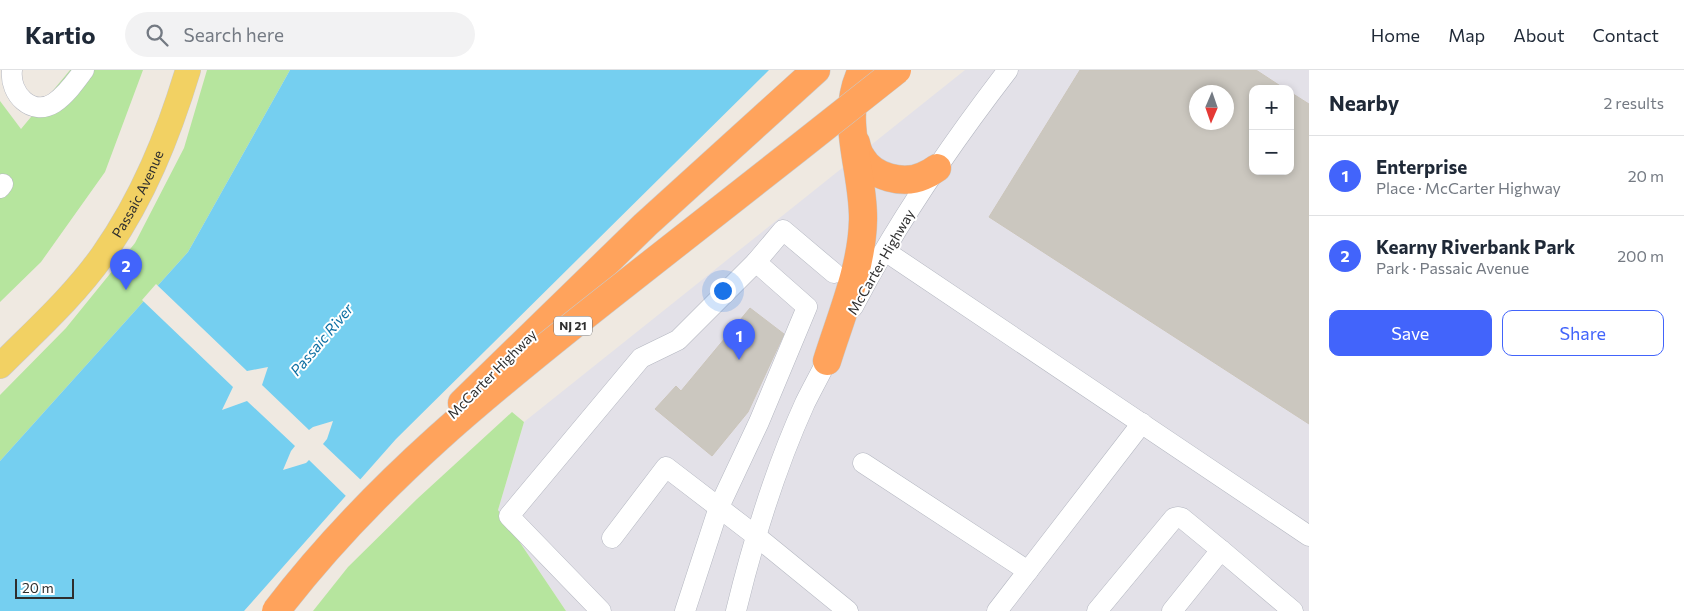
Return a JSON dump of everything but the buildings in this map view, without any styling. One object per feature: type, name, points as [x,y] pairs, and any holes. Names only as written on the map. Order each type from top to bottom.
[{"type":"highway","name":"McCarter Highway","points":[[271,611],[316,556],[354,514],[471,393],[645,225],[816,70]]},
{"type":"highway","points":[[827,361],[854,274],[860,247],[863,198],[851,122],[852,101],[857,80],[862,70]]},
{"type":"highway","name":"NJ 21","points":[[276,611],[319,558],[380,492],[432,442],[550,344],[897,70]]},
{"type":"highway","points":[[851,122],[862,160],[875,170],[890,178],[908,180],[922,177],[937,168]]},
{"type":"main road","name":"Passaic Avenue","points":[[0,366],[69,296],[108,248],[133,208],[155,164],[175,114],[188,70]]},
{"type":"street","points":[[12,70],[13,86],[17,96],[34,106],[44,106],[54,103],[74,84],[84,70]]},
{"type":"street","name":"McCarter Highway","points":[[736,611],[756,536],[772,488],[805,404],[854,305],[937,168],[1008,70]]},
{"type":"street","points":[[601,611],[509,516],[641,358],[678,340],[756,262],[783,230],[834,273]]},
{"type":"street","points":[[885,251],[1309,536]]},
{"type":"street","points":[[685,611],[719,506],[759,422],[807,307],[756,262]]},
{"type":"street","points":[[997,611],[1142,423]]},
{"type":"street","points":[[863,463],[1028,571]]},
{"type":"street","points":[[612,538],[666,467],[719,506],[848,611]]},
{"type":"street","points":[[1097,611],[1174,518],[1178,517],[1182,518],[1293,611]]},
{"type":"street","points":[[1172,611],[1221,550]]},
{"type":"shaded area","points":[[965,70],[1309,70],[1309,611],[566,611],[498,510],[524,422]]},
{"type":"green space","points":[[70,70],[143,70],[105,172],[41,262],[0,302],[0,101],[21,129]]},
{"type":"green space","points":[[207,70],[290,70],[188,252],[0,461],[0,395],[66,328],[135,243],[184,148]]},
{"type":"green space","points":[[512,412],[524,422],[498,510],[566,611],[313,611],[348,567],[417,499]]},
{"type":"water","name":"Passaic River","points":[[290,70],[769,70],[396,439],[244,611],[0,611],[0,461],[188,252]]},
{"type":"pier","points":[[156,284],[247,371],[268,367],[262,385],[309,430],[333,421],[327,439],[323,444],[362,481],[348,498],[309,460],[306,463],[283,470],[295,446],[247,401],[222,410],[233,387],[142,300]]},
{"type":"place","name":"Kearny Riverbank Park","points":[[126,290]]},
{"type":"place","name":"Enterprise","points":[[739,360]]}]
